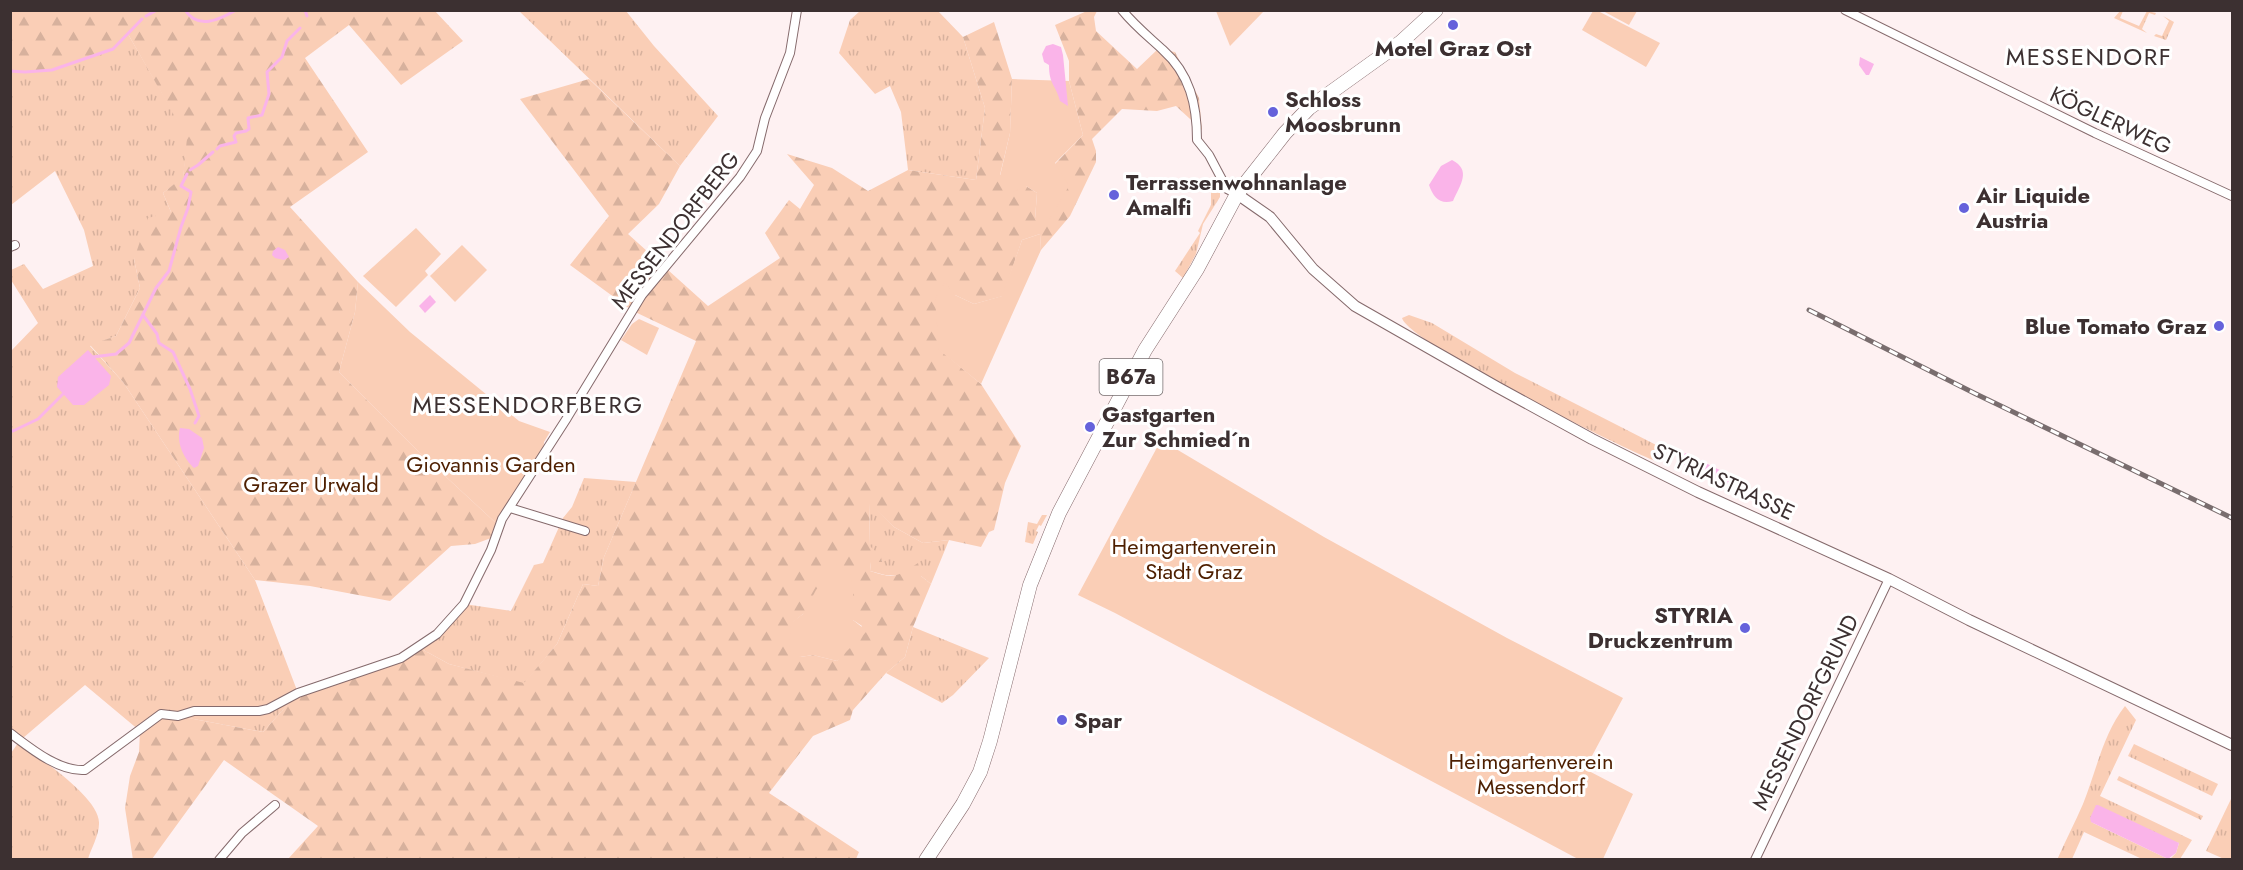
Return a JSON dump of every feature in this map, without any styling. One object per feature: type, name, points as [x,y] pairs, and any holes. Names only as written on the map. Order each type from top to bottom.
[{"type":"main road","name":"B67a","points":[[926,860],[963,804],[980,772],[1030,585],[1059,513],[1145,350],[1197,269],[1237,194],[1285,133],[1309,108],[1401,42],[1436,10]]},
{"type":"street","name":"MESSENDORFBERG","points":[[10,733],[58,764],[79,771],[86,770],[161,714],[178,716],[194,711],[268,709],[298,693],[401,658],[437,634],[464,604],[502,519],[642,295],[740,177],[757,151],[765,118],[790,52],[797,10]]},
{"type":"street","points":[[1122,10],[1136,27],[1178,65],[1195,103],[1199,145],[1209,155],[1227,189],[1237,194]]},
{"type":"street","name":"KÖGLERWEG","points":[[1845,10],[2095,134],[2232,196]]},
{"type":"street","name":"STYRIASTRASSE","points":[[1237,194],[1270,217],[1313,269],[1355,306],[1592,439],[1712,498],[1889,579],[1969,620],[2232,746]]},
{"type":"street","points":[[510,508],[585,531]]},
{"type":"street","name":"MESSENDORFGRUND","points":[[1755,860],[1889,579]]},
{"type":"street","points":[[219,860],[242,833],[274,805]]},
{"type":"green space","name":"Grazer Urwald","points":[[11,11],[435,11],[463,41],[401,85],[349,25],[305,58],[368,152],[290,207],[358,282],[355,312],[339,372],[417,450],[497,524],[491,538],[475,544],[451,546],[390,601],[310,586],[255,580],[123,382],[90,345],[116,336],[140,288],[134,259],[148,218],[171,212],[163,193],[183,177],[187,138],[128,34],[113,49],[52,70],[11,71]]},
{"type":"green space","points":[[519,11],[626,11],[654,46],[718,116],[680,166]]},
{"type":"green space","points":[[860,11],[938,11],[963,37],[985,108],[976,180],[908,170],[901,112],[890,86],[875,94],[839,53],[850,20]]},
{"type":"green space","points":[[1087,11],[1097,11],[1094,17],[1096,31],[1137,69],[1158,49],[1175,52],[1199,98],[1202,130],[1176,106],[1157,111],[1122,109],[1092,139],[1096,151],[1096,162],[1070,216],[1041,250],[1040,234],[1022,240],[1003,296],[974,304],[955,295],[940,350],[981,384],[1021,446],[1005,483],[994,530],[989,532],[981,547],[949,540],[923,543],[894,527],[870,503],[869,545],[881,557],[882,562],[871,562],[870,571],[890,576],[918,563],[921,576],[931,584],[913,627],[905,657],[886,673],[853,710],[850,720],[813,736],[769,793],[859,852],[856,859],[288,859],[318,826],[224,760],[152,859],[133,860],[125,808],[130,776],[139,752],[140,731],[167,714],[263,732],[298,693],[401,658],[418,647],[449,664],[524,683],[557,644],[583,584],[598,586],[604,557],[696,341],[633,311],[570,265],[609,216],[520,99],[589,79],[680,166],[659,204],[628,234],[708,306],[780,258],[765,233],[789,200],[800,209],[814,185],[787,154],[832,168],[868,191],[908,170],[976,180],[985,108],[963,37],[994,22],[1012,79],[1010,133],[1000,175],[1009,175],[1037,193],[1035,219],[1055,164],[1083,135],[1069,81],[1069,61],[1055,25]],"holes":[[[853,588],[853,620],[862,626],[837,661],[813,655],[800,657],[792,623],[803,614]]]},
{"type":"green space","points":[[1216,11],[1264,11],[1230,46]]},
{"type":"green space","points":[[1593,11],[1598,11],[1660,43],[1646,67],[1582,30]]},
{"type":"green space","points":[[1603,11],[1637,11],[1629,25]]},
{"type":"green space","points":[[2120,11],[2123,11],[2120,18],[2139,26],[2147,11],[2156,13],[2155,15],[2149,13],[2142,29],[2147,33],[2114,18]]},
{"type":"green space","points":[[2163,16],[2174,22],[2166,40],[2154,36],[2156,34],[2162,36],[2169,21]]},
{"type":"green space","points":[[128,34],[188,138],[183,178],[163,193],[171,212],[134,259],[140,288],[116,336],[90,346],[123,382],[255,580],[298,693],[263,732],[167,714],[140,731],[85,685],[23,738],[11,728],[11,351],[38,323],[11,280],[11,270],[24,264],[43,289],[93,266],[84,230],[55,171],[11,205],[11,71],[25,72]]},
{"type":"green space","points":[[1012,79],[1069,81],[1083,135],[1055,163],[1069,186],[1049,220],[1035,220],[1037,193],[1026,186],[1009,194],[1009,176],[1000,176],[1010,133]]},
{"type":"green space","points":[[1215,181],[1220,189],[1220,197],[1203,224],[1196,254],[1183,278],[1175,271],[1200,233],[1198,231],[1211,205],[1211,184]]},
{"type":"green space","points":[[416,228],[441,254],[425,271],[428,275],[396,307],[363,276]]},
{"type":"green space","points":[[1040,234],[1041,250],[981,384],[939,350],[935,299],[945,282],[955,295],[974,304],[1002,296],[1022,240]]},
{"type":"green space","points":[[462,245],[487,270],[455,302],[430,276]]},
{"type":"green space","name":"Giovannis Garden","points":[[358,282],[410,332],[519,421],[550,432],[544,442],[543,456],[497,524],[417,450],[339,372],[355,312]]},
{"type":"green space","points":[[1409,315],[1432,323],[1515,373],[1666,450],[1665,458],[1658,462],[1638,453],[1477,371],[1414,331],[1402,318]]},
{"type":"green space","points":[[639,319],[659,328],[647,355],[621,340],[632,324]]},
{"type":"green space","name":"Heimgartenverein Stadt Graz","points":[[1161,440],[1324,537],[1507,638],[1623,698],[1585,769],[1633,794],[1603,859],[1578,859],[1078,595]]},
{"type":"green space","points":[[584,478],[636,482],[604,557],[598,586],[583,584],[557,644],[524,684],[449,664],[418,647],[464,604],[511,611],[534,565],[543,563]]},
{"type":"green space","points":[[870,502],[894,527],[923,543],[949,540],[931,584],[921,576],[885,575],[870,571],[871,562],[882,561],[869,546]]},
{"type":"green space","points":[[1042,515],[1047,515],[1036,531],[1038,532],[1033,544],[1025,542],[1028,522],[1037,524]]},
{"type":"green space","points":[[837,564],[850,574],[853,588],[853,620],[867,631],[837,661],[813,655],[800,657],[789,650],[791,623],[803,614],[816,590]]},
{"type":"green space","points":[[913,627],[989,658],[953,695],[942,703],[886,673],[905,657]]},
{"type":"green space","points":[[2125,706],[2136,720],[2100,796],[2192,840],[2180,859],[2170,859],[2176,853],[2179,843],[2091,822],[2168,859],[2142,859],[2084,832],[2072,859],[2057,860],[2083,804],[2105,741]]},
{"type":"green space","points":[[18,743],[67,779],[90,802],[97,814],[99,828],[88,859],[11,860],[11,753]]},
{"type":"green space","points":[[2134,744],[2218,784],[2212,796],[2128,756]]},
{"type":"green space","points":[[2119,776],[2203,816],[2201,820],[2117,780]]},
{"type":"green space","points":[[2231,799],[2232,859],[2224,859],[2206,851]]},
{"type":"shaded area","points":[[1053,44],[1061,47],[1063,55],[1068,106],[1060,101],[1051,81],[1049,65],[1044,62],[1042,54],[1046,46]]},
{"type":"shaded area","points":[[1860,57],[1874,64],[1869,75],[1866,75],[1859,65]]},
{"type":"shaded area","points":[[1452,160],[1462,168],[1463,178],[1453,201],[1444,202],[1435,196],[1429,185],[1441,166]]},
{"type":"shaded area","points":[[278,247],[285,250],[289,257],[284,260],[275,258],[272,255],[273,251]]},
{"type":"shaded area","points":[[430,295],[436,302],[425,313],[419,306]]},
{"type":"shaded area","points":[[88,350],[111,376],[109,385],[84,405],[73,405],[57,387],[58,377]]},
{"type":"shaded area","points":[[180,428],[189,429],[202,438],[204,448],[198,466],[194,468],[182,450],[179,439]]},
{"type":"shaded area","points":[[1685,453],[1732,476],[1727,486],[1681,463]]},
{"type":"shaded area","points":[[2096,805],[2179,843],[2176,853],[2168,859],[2091,822],[2090,818]]},
{"type":"waterway","points":[[146,16],[157,10]]},
{"type":"waterway","points":[[185,10],[196,20],[202,21],[216,20],[236,10]]},
{"type":"waterway","points":[[305,10],[307,16]]},
{"type":"waterway","points":[[10,71],[52,70],[113,49],[142,19]]},
{"type":"waterway","points":[[217,149],[236,142],[234,136],[236,133],[249,129],[248,118],[262,115],[269,94],[267,72],[282,57],[287,41],[300,28]]},
{"type":"waterway","points":[[190,170],[213,152]]},
{"type":"waterway","points":[[93,357],[116,354],[129,343],[156,288],[169,271],[191,192],[181,186],[187,174]]},
{"type":"waterway","points":[[143,315],[157,334],[159,343],[173,352],[190,389],[199,416],[195,423]]},
{"type":"waterway","points":[[10,430],[13,431],[38,419],[64,393]]},
{"type":"railway","points":[[1809,310],[2232,518]]},
{"type":"place","name":"Motel Graz Ost","points":[[1453,25]]},
{"type":"place","name":"Schloss Moosbrunn","points":[[1273,112]]},
{"type":"place","name":"Terrassenwohnanlage Amalfi","points":[[1114,195]]},
{"type":"place","name":"Air Liquide Austria","points":[[1964,208]]},
{"type":"place","name":"Blue Tomato Graz","points":[[2219,326]]},
{"type":"place","name":"Gastgarten Zur Schmied´n","points":[[1090,427]]},
{"type":"place","name":"STYRIA Druckzentrum","points":[[1745,628]]},
{"type":"place","name":"Spar","points":[[1062,720]]},
{"type":"district","name":"MESSENDORF","points":[[2089,57]]},
{"type":"district","name":"MESSENDORFBERG","points":[[528,405]]},
{"type":"park label","name":"Heimgartenverein Messendorf","points":[[1531,774]]}]
